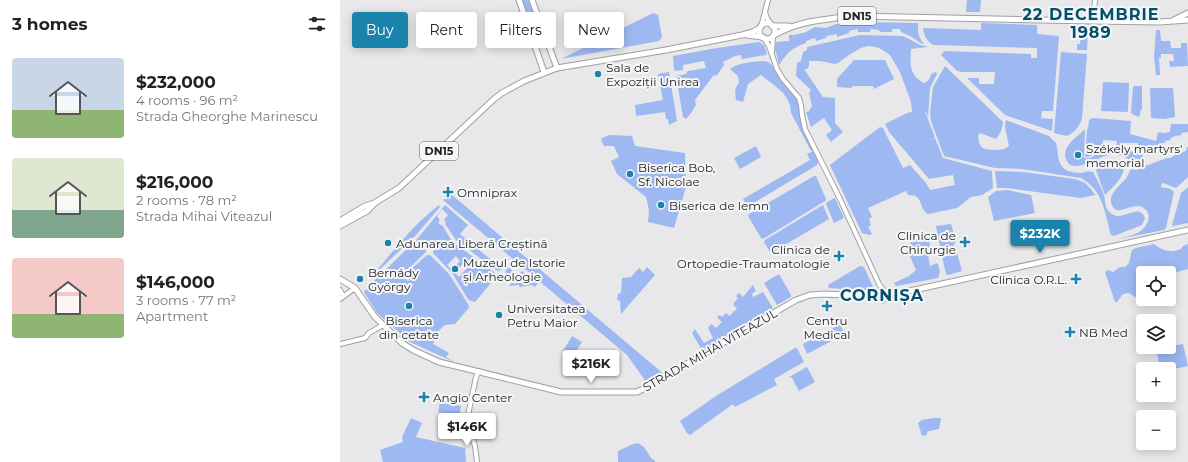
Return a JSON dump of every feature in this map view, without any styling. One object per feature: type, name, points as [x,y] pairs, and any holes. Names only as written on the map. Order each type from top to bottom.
[{"type":"main road","points":[[519,0],[544,72]]},
{"type":"main road","points":[[532,0],[557,68]]},
{"type":"main road","points":[[1172,22],[1188,13]]},
{"type":"main road","name":"DN15","points":[[742,35],[769,39],[784,29],[794,26],[819,20],[854,16],[1172,22],[1188,20]]},
{"type":"main road","name":"DN15","points":[[340,221],[399,188],[505,91],[544,72],[557,68],[666,50],[742,35],[753,32],[766,24],[794,26]]},
{"type":"main road","points":[[772,25],[775,29],[773,36]]},
{"type":"main road","points":[[760,27],[759,32],[763,38]]},
{"type":"main road","name":"DN15","points":[[340,226],[367,211],[376,202]]},
{"type":"main road","points":[[882,293],[887,295],[886,298],[896,294],[1188,230]]},
{"type":"main road","points":[[340,279],[356,289]]},
{"type":"main road","name":"STRADA MIHAI VITEAZUL","points":[[356,289],[382,325],[407,347],[418,353],[439,362],[560,392],[637,392],[796,300],[810,295],[824,294],[869,296],[882,293],[896,294]]},
{"type":"street","points":[[760,27],[768,0]]},
{"type":"street","points":[[1093,21],[1095,0]]},
{"type":"street","points":[[765,11],[766,16],[772,25]]},
{"type":"street","points":[[772,57],[773,36]]},
{"type":"street","points":[[763,38],[769,46],[777,69],[783,79],[799,98],[806,129],[840,199],[882,293]]},
{"type":"street","points":[[340,290],[342,297],[356,289]]},
{"type":"street","points":[[340,344],[365,338],[382,325]]},
{"type":"street","points":[[477,462],[475,446],[468,422],[468,415],[476,377],[479,372]]},
{"type":"shaded area","points":[[521,0],[529,0],[534,12],[526,12]]},
{"type":"shaded area","points":[[967,0],[981,0],[980,12],[966,12]]},
{"type":"shaded area","points":[[653,13],[658,15],[662,37],[659,41],[624,47],[624,28]]},
{"type":"shaded area","points":[[858,22],[918,23],[919,34],[924,44],[901,32],[900,29],[892,29],[892,32],[880,32],[879,30],[871,29],[870,32],[858,32],[858,29],[849,31],[849,33],[837,37],[837,34],[827,36],[826,38],[816,41],[815,38],[806,41],[806,43],[797,47],[785,56],[779,64],[775,49],[776,42],[789,41],[789,35],[806,32],[815,27],[826,28],[836,24]]},
{"type":"shaded area","points":[[981,23],[1037,25],[1037,34],[1059,36],[1053,111],[1042,111],[1041,118],[1053,119],[1052,131],[1005,115],[967,78],[979,78],[979,84],[994,84],[995,72],[957,71],[941,55],[944,51],[1031,54],[1031,58],[1037,58],[1037,48],[933,45],[926,38],[923,28],[981,30]]},
{"type":"shaded area","points":[[1079,27],[1086,28],[1088,31],[1087,50],[1077,50],[1077,44],[1080,44],[1081,35],[1078,35]]},
{"type":"shaded area","points":[[1156,30],[1160,30],[1161,41],[1170,41],[1171,48],[1181,48],[1181,43],[1187,43],[1188,66],[1170,67],[1169,61],[1174,61],[1173,54],[1161,54],[1161,58],[1159,58],[1160,75],[1156,75],[1154,57]]},
{"type":"shaded area","points":[[860,35],[902,36],[927,47],[911,49],[910,60],[913,73],[924,83],[928,81],[932,73],[936,72],[937,74],[930,88],[928,118],[926,111],[925,112],[935,137],[932,139],[935,138],[943,158],[992,171],[993,188],[982,195],[971,197],[957,208],[928,214],[923,208],[919,199],[913,195],[908,195],[906,191],[868,208],[872,217],[869,219],[871,225],[868,227],[872,234],[869,235],[862,233],[830,165],[880,127],[883,128],[903,168],[910,165],[926,183],[930,190],[955,185],[953,175],[929,179],[889,132],[885,124],[912,112],[911,102],[900,72],[890,55],[881,49],[868,46],[861,48],[835,64],[820,61],[809,61],[809,66],[807,69],[804,69],[823,97],[835,98],[835,123],[843,132],[831,142],[826,135],[832,130],[824,118],[811,127],[806,112],[809,111],[812,106],[809,93],[811,90],[796,76],[797,63],[801,61],[803,52],[807,50],[807,47]]},
{"type":"shaded area","points":[[759,42],[764,45],[767,53],[766,55],[742,59],[741,55],[735,56],[723,62],[724,65],[717,75],[713,76],[695,100],[696,105],[691,113],[686,119],[683,117],[676,76],[686,74],[688,71],[706,68],[704,61],[683,65],[683,70],[676,71],[674,70],[673,56]]},
{"type":"shaded area","points":[[583,48],[621,48],[561,59]]},
{"type":"shaded area","points":[[1061,52],[1087,54],[1082,119],[1076,129],[1067,136],[1054,133]]},
{"type":"shaded area","points":[[854,60],[885,60],[894,79],[874,89],[873,86],[853,86],[851,88],[837,87],[837,79]]},
{"type":"shaded area","points":[[765,61],[771,64],[781,80],[797,99],[800,105],[800,115],[814,149],[813,151],[811,151],[791,113],[790,106],[785,96],[761,75],[748,84],[743,102],[736,100],[735,93],[739,83],[738,76],[730,69],[742,64]]},
{"type":"shaded area","points":[[945,66],[1003,122],[1001,131],[996,139],[980,133],[978,135],[979,143],[982,148],[999,150],[1009,146],[1005,127],[1006,120],[1049,136],[1056,143],[1061,166],[1068,171],[1076,173],[1088,171],[1093,172],[1103,192],[1106,208],[1109,212],[1116,216],[1121,216],[1138,212],[1145,218],[1142,225],[1114,236],[1111,235],[1105,210],[1099,196],[1088,183],[1081,178],[1022,169],[995,168],[944,156],[931,121],[930,113],[933,87]]},
{"type":"shaded area","points":[[669,72],[677,121],[669,125],[665,112],[636,116],[635,105],[663,100],[658,74]]},
{"type":"shaded area","points":[[1103,82],[1129,83],[1128,112],[1101,111]]},
{"type":"shaded area","points":[[1134,86],[1142,86],[1142,109],[1139,117],[1131,113]]},
{"type":"shaded area","points":[[1150,88],[1173,88],[1175,117],[1164,119],[1151,118]]},
{"type":"shaded area","points":[[1092,118],[1131,121],[1130,134],[1156,141],[1158,132],[1170,132],[1171,124],[1188,124],[1188,132],[1181,133],[1182,135],[1170,138],[1171,140],[1161,143],[1161,146],[1146,149],[1146,151],[1142,152],[1143,159],[1134,161],[1121,155],[1113,154],[1081,166],[1070,165],[1066,160],[1065,154],[1068,145],[1085,129],[1084,158],[1094,156],[1096,153],[1085,157],[1089,120]],"holes":[[[1103,140],[1117,141],[1116,148],[1119,146],[1123,148],[1124,143],[1138,143],[1138,155],[1137,152],[1123,151],[1122,148],[1119,147],[1116,149],[1099,149],[1096,152],[1099,148],[1102,148]]]},
{"type":"shaded area","points":[[610,135],[632,136],[635,146],[685,153],[686,187],[674,228],[648,222],[649,210],[646,197],[617,174],[611,161],[619,157],[614,146],[604,146],[601,140],[602,138]]},
{"type":"shaded area","points":[[756,146],[761,157],[740,169],[734,158]]},
{"type":"shaded area","points":[[1187,147],[1188,177],[1176,188],[1163,183],[1161,184],[1162,188],[1169,188],[1174,192],[1166,228],[1164,230],[1119,239],[1141,231],[1146,225],[1149,217],[1146,210],[1138,206],[1121,210],[1114,209],[1111,197],[1115,190],[1127,177],[1131,169],[1137,170],[1141,166],[1170,158],[1186,151]]},
{"type":"shaded area","points":[[814,151],[819,161],[817,165],[747,207],[743,199],[810,160],[807,154]]},
{"type":"shaded area","points":[[1113,161],[1118,162],[1124,168],[1118,181],[1105,195],[1096,170],[1098,166]]},
{"type":"shaded area","points":[[995,171],[1023,172],[1075,179],[1085,183],[1095,195],[1080,198],[997,188]]},
{"type":"shaded area","points":[[816,176],[826,199],[825,201],[763,239],[761,238],[748,216],[749,214]]},
{"type":"shaded area","points":[[1188,187],[1188,223],[1173,226],[1172,225],[1181,193]]},
{"type":"shaded area","points":[[1007,190],[1031,195],[1035,213],[994,221],[988,197],[996,191]]},
{"type":"shaded area","points":[[452,195],[666,376],[649,386],[627,355],[443,200]]},
{"type":"shaded area","points":[[834,198],[844,218],[834,223],[826,203]]},
{"type":"shaded area","points":[[439,205],[440,207],[416,235],[373,275],[412,229]]},
{"type":"shaded area","points":[[445,205],[468,225],[460,234],[502,269],[499,271],[496,270],[456,240],[445,224],[446,222],[444,220],[448,215],[442,209],[437,216],[440,220],[438,223],[443,226],[451,240],[431,247],[429,247],[425,242],[421,245],[424,250],[426,249],[426,252],[404,273],[404,278],[408,281],[408,272],[427,255],[430,255],[449,274],[468,304],[468,309],[455,324],[445,325],[436,333],[437,336],[433,344],[449,353],[446,357],[454,362],[410,342],[377,313],[364,292],[418,238]]},
{"type":"shaded area","points":[[823,205],[829,219],[771,253],[770,252],[764,242],[765,240]]},
{"type":"shaded area","points":[[951,224],[956,241],[953,246],[943,248],[940,246],[936,226]]},
{"type":"shaded area","points":[[925,235],[928,237],[932,254],[928,255],[930,266],[937,263],[940,272],[938,278],[896,286],[894,283],[909,276],[916,270],[909,254],[914,252],[910,244],[911,241]]},
{"type":"shaded area","points":[[452,243],[494,272],[496,275],[475,302],[468,299],[452,273],[454,272],[459,277],[467,268],[463,264],[459,268],[456,265],[460,261],[456,256],[447,265],[452,270],[451,272],[433,253],[434,250]]},
{"type":"shaded area","points":[[1154,244],[1163,250],[1170,251],[1181,249],[1183,246],[1188,244],[1188,269],[1176,272],[1176,266],[1136,266],[1136,296],[1129,293],[1123,294],[1117,302],[1115,302],[1105,272],[1108,270],[1113,272],[1120,267],[1125,267],[1129,263],[1132,250]]},
{"type":"shaded area","points":[[954,250],[957,253],[962,271],[948,275],[946,274],[942,256],[944,253]]},
{"type":"shaded area","points":[[860,266],[864,267],[873,287],[870,291],[829,288],[828,285]]},
{"type":"shaded area","points":[[508,267],[518,275],[522,271],[538,283],[535,287],[532,285],[520,287],[519,285],[509,286],[512,282],[515,284],[519,280],[512,274],[510,276],[505,272]]},
{"type":"shaded area","points":[[647,267],[655,275],[621,314],[620,301],[617,300],[618,294],[621,293],[622,278],[631,277],[639,268],[643,272]]},
{"type":"shaded area","points":[[779,274],[791,297],[777,305],[764,283]]},
{"type":"shaded area","points":[[753,285],[756,291],[752,294],[753,297],[763,292],[773,308],[702,350],[692,333],[695,329],[704,343],[713,338],[708,328],[711,324],[716,328],[722,322],[717,317],[720,315],[722,317],[726,313],[730,316],[737,309],[733,304],[738,298],[736,296],[739,293],[743,297]]},
{"type":"shaded area","points":[[839,325],[845,334],[807,354],[803,344]]},
{"type":"shaded area","points":[[572,336],[582,342],[573,357],[563,351]]},
{"type":"shaded area","points":[[1183,344],[1188,366],[1176,369],[1176,362],[1159,362],[1157,354],[1176,354],[1176,345]]},
{"type":"shaded area","points":[[797,348],[804,362],[774,379],[777,385],[735,407],[733,404],[690,435],[687,433],[680,421],[716,396]]},
{"type":"shaded area","points":[[807,367],[815,382],[799,391],[792,378],[789,377]]},
{"type":"shaded area","points":[[440,401],[461,406],[459,417],[452,416],[456,417],[455,423],[440,420],[442,413],[438,412]]},
{"type":"shaded area","points":[[411,418],[422,423],[416,437],[465,448],[466,462],[383,462],[380,450],[403,442],[402,437]]},
{"type":"shaded area","points":[[933,418],[941,419],[939,429],[928,431],[927,435],[922,436],[918,423],[922,420]]},
{"type":"shaded area","points":[[638,443],[644,447],[651,458],[656,462],[618,462],[618,451]]},
{"type":"place","name":"Sala de Expoziții Unirea","points":[[598,74]]},
{"type":"place","name":"Székely martyrs' memorial","points":[[1078,155]]},
{"type":"place","name":"Biserica Bob, Sf. Nicolae","points":[[630,174]]},
{"type":"place","name":"Omniprax","points":[[448,192]]},
{"type":"place","name":"Biserica de lemn","points":[[661,205]]},
{"type":"place","name":"Clinica de Chirurgie","points":[[965,242]]},
{"type":"place","name":"Adunarea Liberă Creștină","points":[[388,243]]},
{"type":"place","name":"Clinica de Ortopedie-Traumatologie","points":[[839,256]]},
{"type":"place","name":"Muzeul de Istorie și Arheologie","points":[[455,269]]},
{"type":"place","name":"Bernády György","points":[[360,279]]},
{"type":"place","name":"Clinica O.R.L.","points":[[1076,279]]},
{"type":"place","name":"Biserica din cetate","points":[[409,306]]},
{"type":"place","name":"Centru Medical","points":[[827,306]]},
{"type":"place","name":"Universitatea Petru Maior","points":[[499,315]]},
{"type":"place","name":"NB Med","points":[[1070,332]]},
{"type":"place","name":"Angio Center","points":[[424,397]]},
{"type":"district","name":"22 DECEMBRIE 1989","points":[[1091,23]]},
{"type":"district","name":"CORNIȘA","points":[[882,295]]}]
